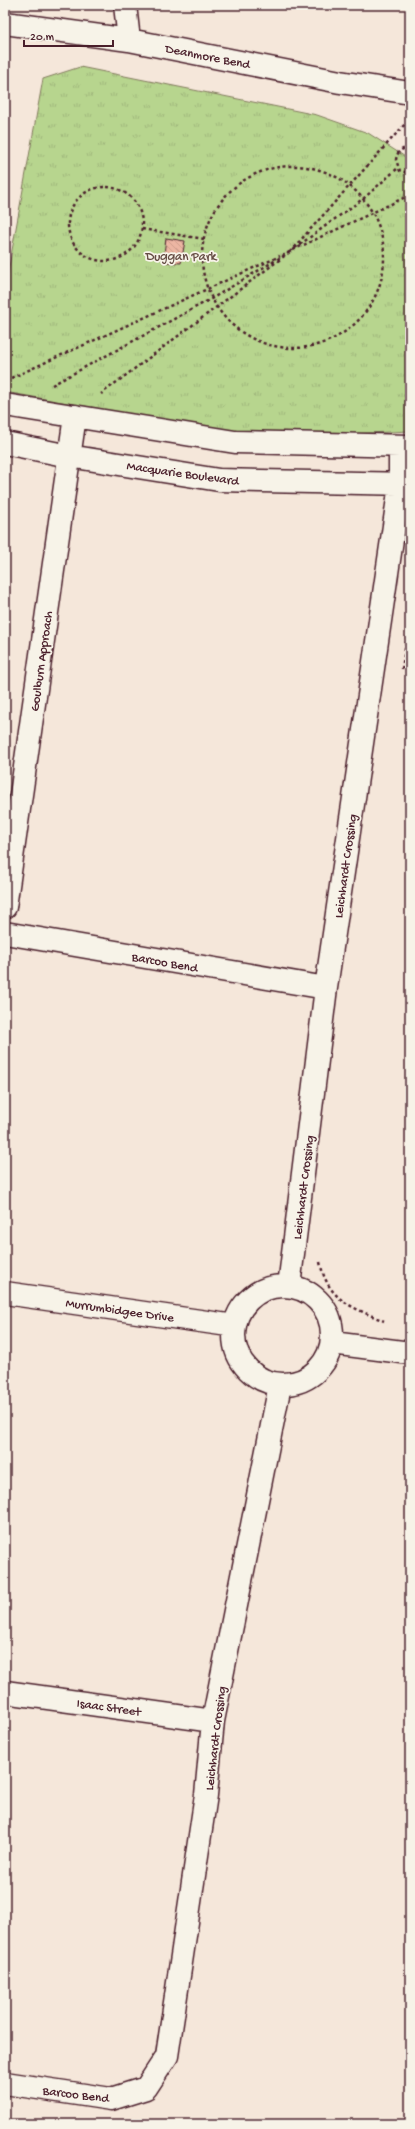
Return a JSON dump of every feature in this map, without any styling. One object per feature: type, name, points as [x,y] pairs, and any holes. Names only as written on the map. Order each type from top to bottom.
[{"type":"street","points":[[125,5],[129,40]]},
{"type":"street","name":"Deanmore Bend","points":[[5,23],[129,40],[340,82],[410,93]]},
{"type":"street","points":[[5,405],[235,442],[405,446]]},
{"type":"street","name":"Goulburn Approach","points":[[5,907],[75,416]]},
{"type":"street","name":"Macquarie Boulevard","points":[[5,443],[69,456],[219,480],[405,485]]},
{"type":"street","name":"Leichhardt Crossing","points":[[289,1286],[326,988],[405,485],[405,446]]},
{"type":"street","name":"Barcoo Bend","points":[[5,933],[326,988]]},
{"type":"street","points":[[274,1286],[289,1286],[304,1290],[318,1299],[327,1312],[332,1326],[332,1343],[328,1357],[319,1369],[308,1378],[294,1384],[280,1385],[263,1381],[249,1372],[239,1358],[234,1342],[235,1326],[240,1312],[248,1300],[261,1291],[274,1286]]},
{"type":"street","name":"Murrumbidgee Drive","points":[[5,1293],[235,1326]]},
{"type":"street","points":[[332,1343],[410,1353]]},
{"type":"street","name":"Leichhardt Crossing","points":[[146,2088],[167,2056],[206,1795],[213,1721],[280,1385]]},
{"type":"street","name":"Isaac Street","points":[[5,1692],[213,1721]]},
{"type":"street","name":"Barcoo Bend","points":[[5,2083],[111,2098],[146,2088]]},
{"type":"path","points":[[46,388],[211,299],[291,251],[405,124]]},
{"type":"path","points":[[410,148],[402,149],[396,156],[398,168],[404,173],[410,173]]},
{"type":"path","points":[[296,164],[324,170],[350,185],[364,198],[374,212],[384,242],[384,273],[373,303],[353,327],[327,343],[296,349],[265,345],[237,330],[216,308],[211,299],[207,290],[201,260],[206,231],[218,203],[240,182],[266,169],[296,164]]},
{"type":"path","points":[[96,398],[364,198],[398,168]]},
{"type":"path","points":[[105,187],[118,189],[129,195],[137,204],[142,217],[142,229],[135,245],[122,257],[111,261],[99,261],[88,257],[75,245],[69,228],[69,217],[73,205],[81,196],[92,189],[105,187]]},
{"type":"path","points":[[6,381],[207,290],[410,195]]},
{"type":"path","points":[[142,229],[204,239]]},
{"type":"path","points":[[402,672],[410,617]]},
{"type":"path","points":[[319,1257],[323,1278],[342,1302],[386,1322]]},
{"type":"green space","name":"Duggan Park","points":[[80,67],[317,115],[368,133],[410,160],[410,431],[307,436],[238,433],[5,392],[5,289],[43,79]]},
{"type":"building","points":[[166,238],[185,241],[181,263],[163,262]]}]
